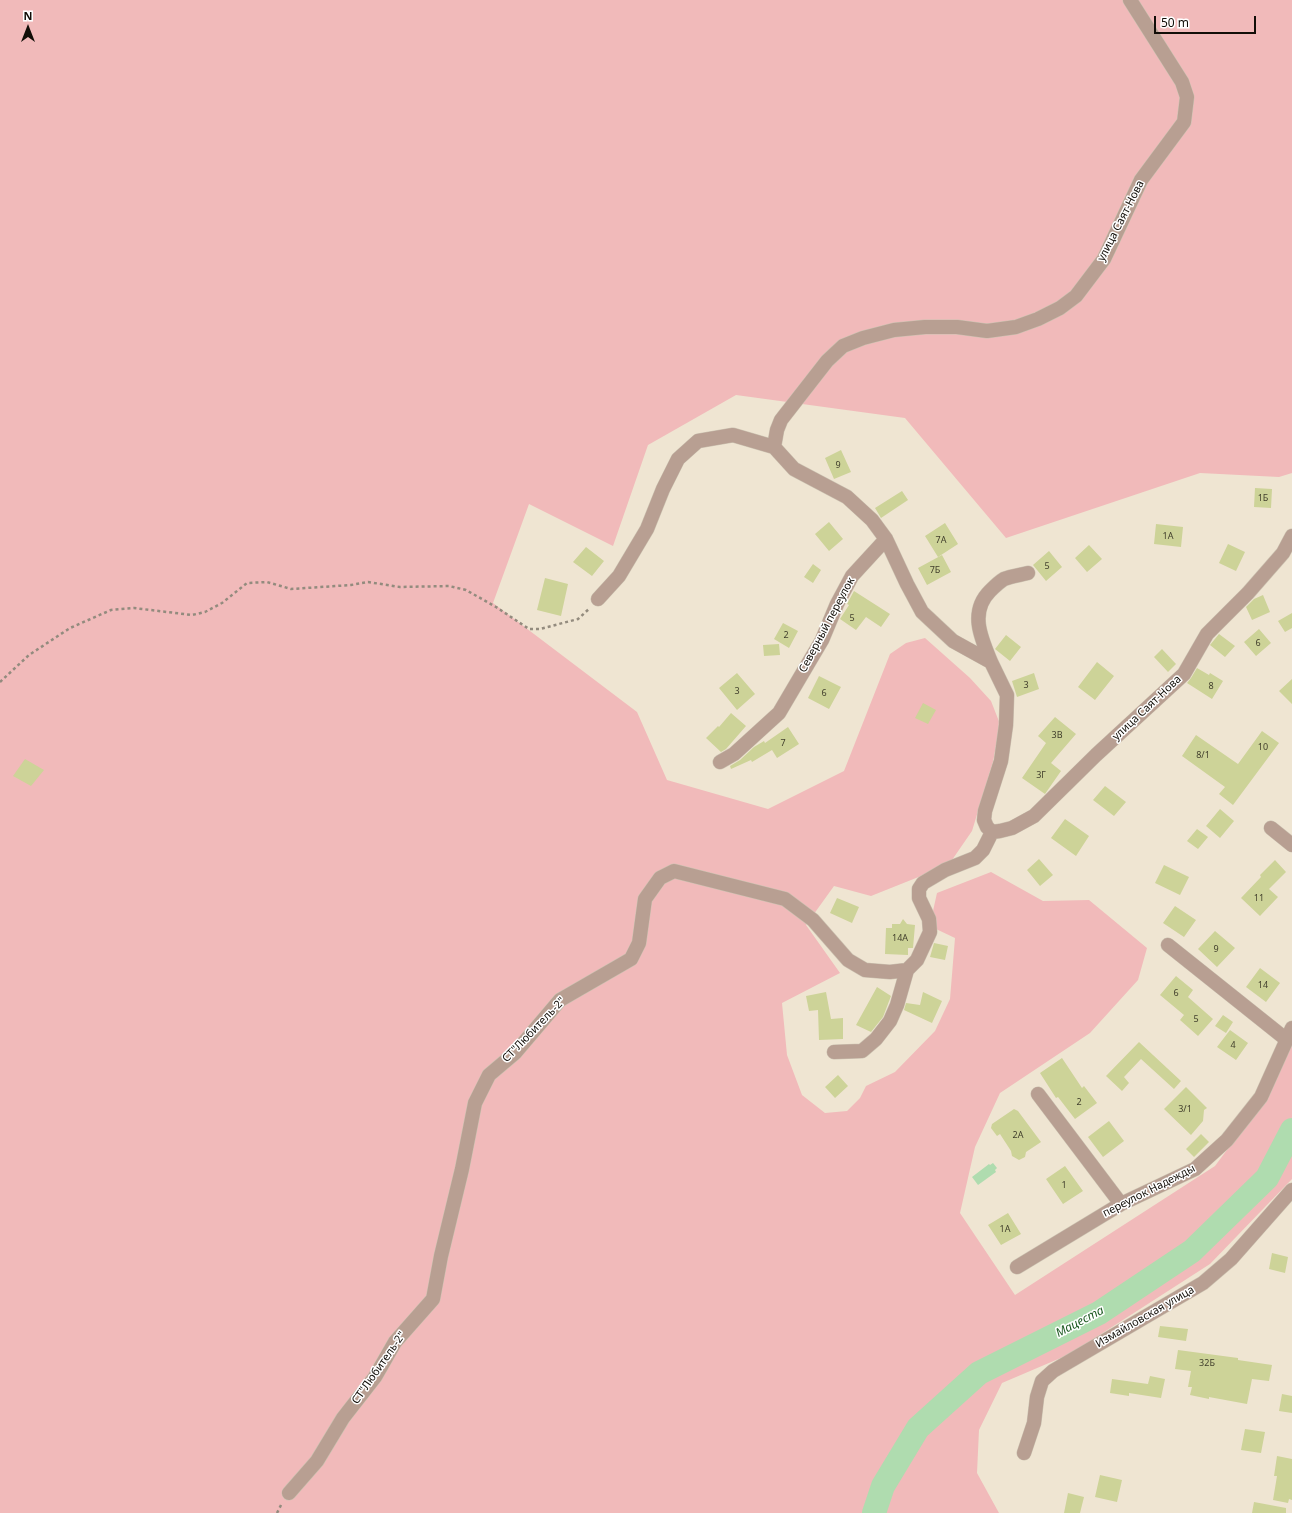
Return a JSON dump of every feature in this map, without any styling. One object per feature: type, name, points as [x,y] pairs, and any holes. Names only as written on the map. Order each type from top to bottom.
[{"type":"street","name":"улица Саят-Нова","points":[[774,447],[777,430],[781,420],[826,361],[843,346],[863,338],[894,330],[925,327],[957,327],[987,331],[1016,327],[1038,319],[1060,308],[1076,296],[1104,259],[1141,180],[1184,122],[1187,97],[1182,82],[1130,0]]},
{"type":"street","points":[[598,599],[620,576],[647,529],[663,489],[678,459],[698,441],[733,435],[774,447],[794,469],[847,497],[872,520],[886,540],[922,612],[953,641],[991,662]]},
{"type":"street","name":"улица Саят-Нова","points":[[992,832],[1012,828],[1034,816],[1096,755],[1184,674],[1207,634],[1248,593],[1283,553],[1292,536]]},
{"type":"street","name":"Северный переулок","points":[[720,762],[734,754],[779,713],[822,640],[837,604],[852,576],[886,540]]},
{"type":"street","points":[[834,1052],[862,1051],[876,1039],[890,1021],[897,1005],[908,970],[917,960],[930,932],[929,919],[919,898],[919,889],[923,883],[945,870],[975,858],[983,850],[992,832],[987,827],[984,820],[984,811],[1001,761],[1006,725],[1007,695],[980,636],[978,610],[984,596],[993,587],[1004,579],[1028,573]]},
{"type":"street","points":[[1271,828],[1292,845]]},
{"type":"street","name":"СТ\"Любитель-2\"","points":[[289,1493],[317,1461],[343,1418],[375,1377],[395,1342],[433,1299],[475,1103],[489,1074],[515,1053],[560,1000],[631,959],[639,943],[644,900],[660,878],[674,871],[785,900],[813,920],[848,960],[865,970],[890,972],[908,970]]},
{"type":"street","points":[[1168,945],[1289,1034]]},
{"type":"street","name":"переулок Надежды","points":[[1017,1267],[1121,1204],[1195,1169],[1227,1140],[1261,1097],[1289,1034]]},
{"type":"street","points":[[1038,1094],[1121,1204]]},
{"type":"street","name":"Измайловская улица","points":[[1024,1454],[1034,1423],[1037,1397],[1042,1381],[1053,1371],[1202,1283],[1231,1260],[1292,1190]]},
{"type":"path","points":[[0,682],[29,655],[70,628],[111,610],[134,608],[192,615],[199,614],[222,603],[246,583],[267,582],[291,589],[351,585],[368,582],[400,587],[449,586],[466,590],[530,629],[540,629],[578,619],[598,599]]},
{"type":"shaded area","points":[[0,0],[1292,0],[1292,473],[1279,477],[1200,473],[1006,538],[905,418],[736,395],[648,445],[613,546],[529,504],[493,603],[637,712],[667,780],[768,809],[844,771],[890,654],[906,643],[925,638],[970,678],[991,701],[1000,724],[993,762],[972,831],[952,860],[921,876],[871,896],[834,886],[806,925],[840,973],[782,1003],[787,1055],[802,1095],[825,1113],[847,1111],[860,1098],[866,1086],[895,1072],[935,1031],[950,999],[955,938],[936,929],[933,911],[937,893],[991,872],[1043,901],[1089,900],[1147,948],[1138,980],[1090,1033],[1000,1093],[975,1147],[960,1213],[1015,1295],[1215,1166],[1270,1092],[1292,1043],[1292,1179],[1210,1264],[1070,1354],[1002,1383],[979,1430],[977,1473],[999,1513],[0,1513]]},
{"type":"shaded area","points":[[993,1163],[997,1168],[995,1170],[996,1172],[978,1185],[972,1177],[989,1164],[990,1165]]},
{"type":"building","points":[[841,450],[851,472],[834,479],[825,458]]},
{"type":"building","points":[[1255,488],[1272,489],[1271,508],[1254,507]]},
{"type":"building","points":[[902,491],[908,500],[881,518],[875,508]]},
{"type":"building","points":[[829,522],[843,539],[829,551],[815,534]]},
{"type":"building","points":[[945,523],[958,544],[938,557],[925,536]]},
{"type":"building","points":[[1156,524],[1183,527],[1181,547],[1154,544]]},
{"type":"building","points":[[1228,544],[1245,552],[1236,571],[1219,563]]},
{"type":"building","points":[[1089,545],[1102,559],[1087,572],[1075,558]]},
{"type":"building","points":[[586,547],[604,561],[592,576],[573,562]]},
{"type":"building","points":[[1049,551],[1062,567],[1046,581],[1033,565]]},
{"type":"building","points":[[942,555],[951,572],[927,585],[918,568]]},
{"type":"building","points":[[813,564],[821,570],[813,583],[804,577]]},
{"type":"building","points":[[545,578],[568,584],[561,616],[537,610]]},
{"type":"building","points":[[854,591],[890,614],[881,627],[866,617],[856,630],[840,619],[849,605],[847,604]]},
{"type":"building","points":[[1263,595],[1270,612],[1252,620],[1246,607],[1254,599]]},
{"type":"building","points":[[1292,613],[1292,628],[1285,632],[1278,621]]},
{"type":"building","points":[[783,623],[798,631],[789,648],[774,639]]},
{"type":"building","points":[[1259,629],[1271,643],[1256,656],[1244,642]]},
{"type":"building","points":[[1219,634],[1235,646],[1225,657],[1210,645]]},
{"type":"building","points":[[1006,635],[1021,647],[1010,661],[995,649]]},
{"type":"building","points":[[779,644],[780,655],[764,656],[763,645]]},
{"type":"building","points":[[1162,649],[1176,664],[1168,672],[1154,657]]},
{"type":"building","points":[[1097,662],[1114,676],[1095,700],[1078,687]]},
{"type":"building","points":[[1197,668],[1209,675],[1210,673],[1223,681],[1212,699],[1187,683]]},
{"type":"building","points":[[737,673],[755,694],[737,710],[719,688]]},
{"type":"building","points":[[1034,673],[1039,689],[1017,697],[1012,681]]},
{"type":"building","points":[[819,676],[841,687],[829,709],[808,698]]},
{"type":"building","points":[[1292,679],[1292,704],[1279,691]]},
{"type":"building","points":[[923,703],[936,710],[928,724],[915,718]]},
{"type":"building","points":[[731,713],[746,726],[726,749],[721,752],[706,738],[718,726],[719,727]]},
{"type":"building","points":[[1055,717],[1076,734],[1051,763],[1061,771],[1045,794],[1022,778],[1046,743],[1038,736]]},
{"type":"building","points":[[788,727],[799,744],[777,758],[772,750],[752,762],[751,760],[731,769],[730,766],[740,760],[754,747],[764,741],[765,743]]},
{"type":"building","points":[[1262,731],[1279,743],[1233,805],[1219,794],[1225,787],[1182,756],[1196,735],[1238,764]]},
{"type":"building","points":[[25,759],[44,770],[31,786],[13,776]]},
{"type":"building","points":[[1105,786],[1126,802],[1114,816],[1093,800]]},
{"type":"building","points":[[1220,809],[1234,821],[1220,838],[1206,826]]},
{"type":"building","points":[[1065,819],[1089,836],[1076,856],[1051,838]]},
{"type":"building","points":[[1197,829],[1208,837],[1198,849],[1187,841]]},
{"type":"building","points":[[1039,859],[1053,875],[1040,886],[1027,870]]},
{"type":"building","points":[[1275,860],[1286,872],[1269,889],[1278,897],[1260,916],[1241,898]]},
{"type":"building","points":[[1164,865],[1189,877],[1180,895],[1155,883]]},
{"type":"building","points":[[837,898],[859,907],[852,923],[830,913]]},
{"type":"building","points":[[1175,906],[1196,920],[1184,937],[1163,923]]},
{"type":"building","points":[[903,919],[907,924],[915,925],[913,948],[908,948],[908,955],[885,954],[886,928],[892,928],[892,924],[900,924]]},
{"type":"building","points":[[1215,931],[1235,948],[1217,967],[1198,949]]},
{"type":"building","points":[[934,943],[948,946],[945,960],[930,957]]},
{"type":"building","points":[[1260,968],[1280,983],[1266,1002],[1246,987]]},
{"type":"building","points":[[1176,976],[1193,990],[1188,997],[1213,1019],[1198,1036],[1180,1020],[1184,1015],[1160,995]]},
{"type":"building","points":[[877,987],[891,996],[883,1017],[871,1032],[856,1025]]},
{"type":"building","points":[[826,992],[831,1019],[843,1018],[843,1039],[819,1040],[818,1010],[809,1011],[806,996]]},
{"type":"building","points":[[923,992],[942,1001],[932,1023],[904,1010],[906,1003],[920,1005]]},
{"type":"building","points":[[1223,1015],[1233,1022],[1226,1033],[1215,1026]]},
{"type":"building","points":[[1230,1030],[1248,1043],[1236,1060],[1217,1047]]},
{"type":"building","points":[[1139,1042],[1181,1081],[1174,1089],[1141,1059],[1124,1077],[1129,1083],[1122,1091],[1106,1076]]},
{"type":"building","points":[[1062,1058],[1082,1088],[1084,1086],[1097,1103],[1075,1119],[1058,1097],[1056,1098],[1040,1073]]},
{"type":"building","points":[[838,1075],[848,1086],[835,1098],[825,1087]]},
{"type":"building","points":[[1186,1087],[1207,1108],[1204,1110],[1203,1121],[1191,1135],[1164,1109]]},
{"type":"building","points":[[1014,1109],[1018,1111],[1041,1142],[1026,1152],[1025,1157],[1019,1160],[1012,1156],[1011,1151],[1000,1134],[997,1136],[991,1128],[992,1124]]},
{"type":"building","points":[[1109,1121],[1124,1141],[1103,1157],[1088,1137]]},
{"type":"building","points":[[1201,1134],[1209,1142],[1194,1157],[1186,1149]]},
{"type":"building","points":[[1065,1166],[1083,1191],[1063,1204],[1046,1179]]},
{"type":"building","points":[[1008,1213],[1021,1234],[1001,1245],[988,1225]]},
{"type":"building","points":[[1272,1253],[1288,1257],[1285,1273],[1269,1269]]},
{"type":"building","points":[[1160,1326],[1188,1329],[1186,1341],[1158,1337]]},
{"type":"building","points":[[1178,1350],[1238,1358],[1238,1360],[1272,1365],[1269,1381],[1252,1379],[1247,1404],[1190,1395],[1192,1387],[1188,1387],[1191,1371],[1175,1369]]},
{"type":"building","points":[[1150,1376],[1165,1379],[1161,1398],[1129,1393],[1129,1396],[1110,1393],[1112,1379],[1148,1384]]},
{"type":"building","points":[[1282,1394],[1292,1396],[1292,1413],[1279,1411]]},
{"type":"building","points":[[1245,1429],[1265,1432],[1261,1453],[1241,1450]]},
{"type":"building","points":[[1277,1456],[1292,1459],[1292,1500],[1289,1499],[1288,1503],[1273,1500],[1277,1476],[1274,1476]]},
{"type":"building","points":[[1100,1475],[1122,1480],[1117,1502],[1095,1497]]},
{"type":"building","points":[[1068,1493],[1084,1497],[1080,1513],[1064,1513]]},
{"type":"building","points":[[1254,1502],[1286,1508],[1286,1513],[1252,1513]]},
{"type":"waterway","name":"Мацеста","points":[[874,1513],[883,1486],[918,1428],[979,1373],[1099,1313],[1192,1251],[1267,1178],[1292,1130]]}]
